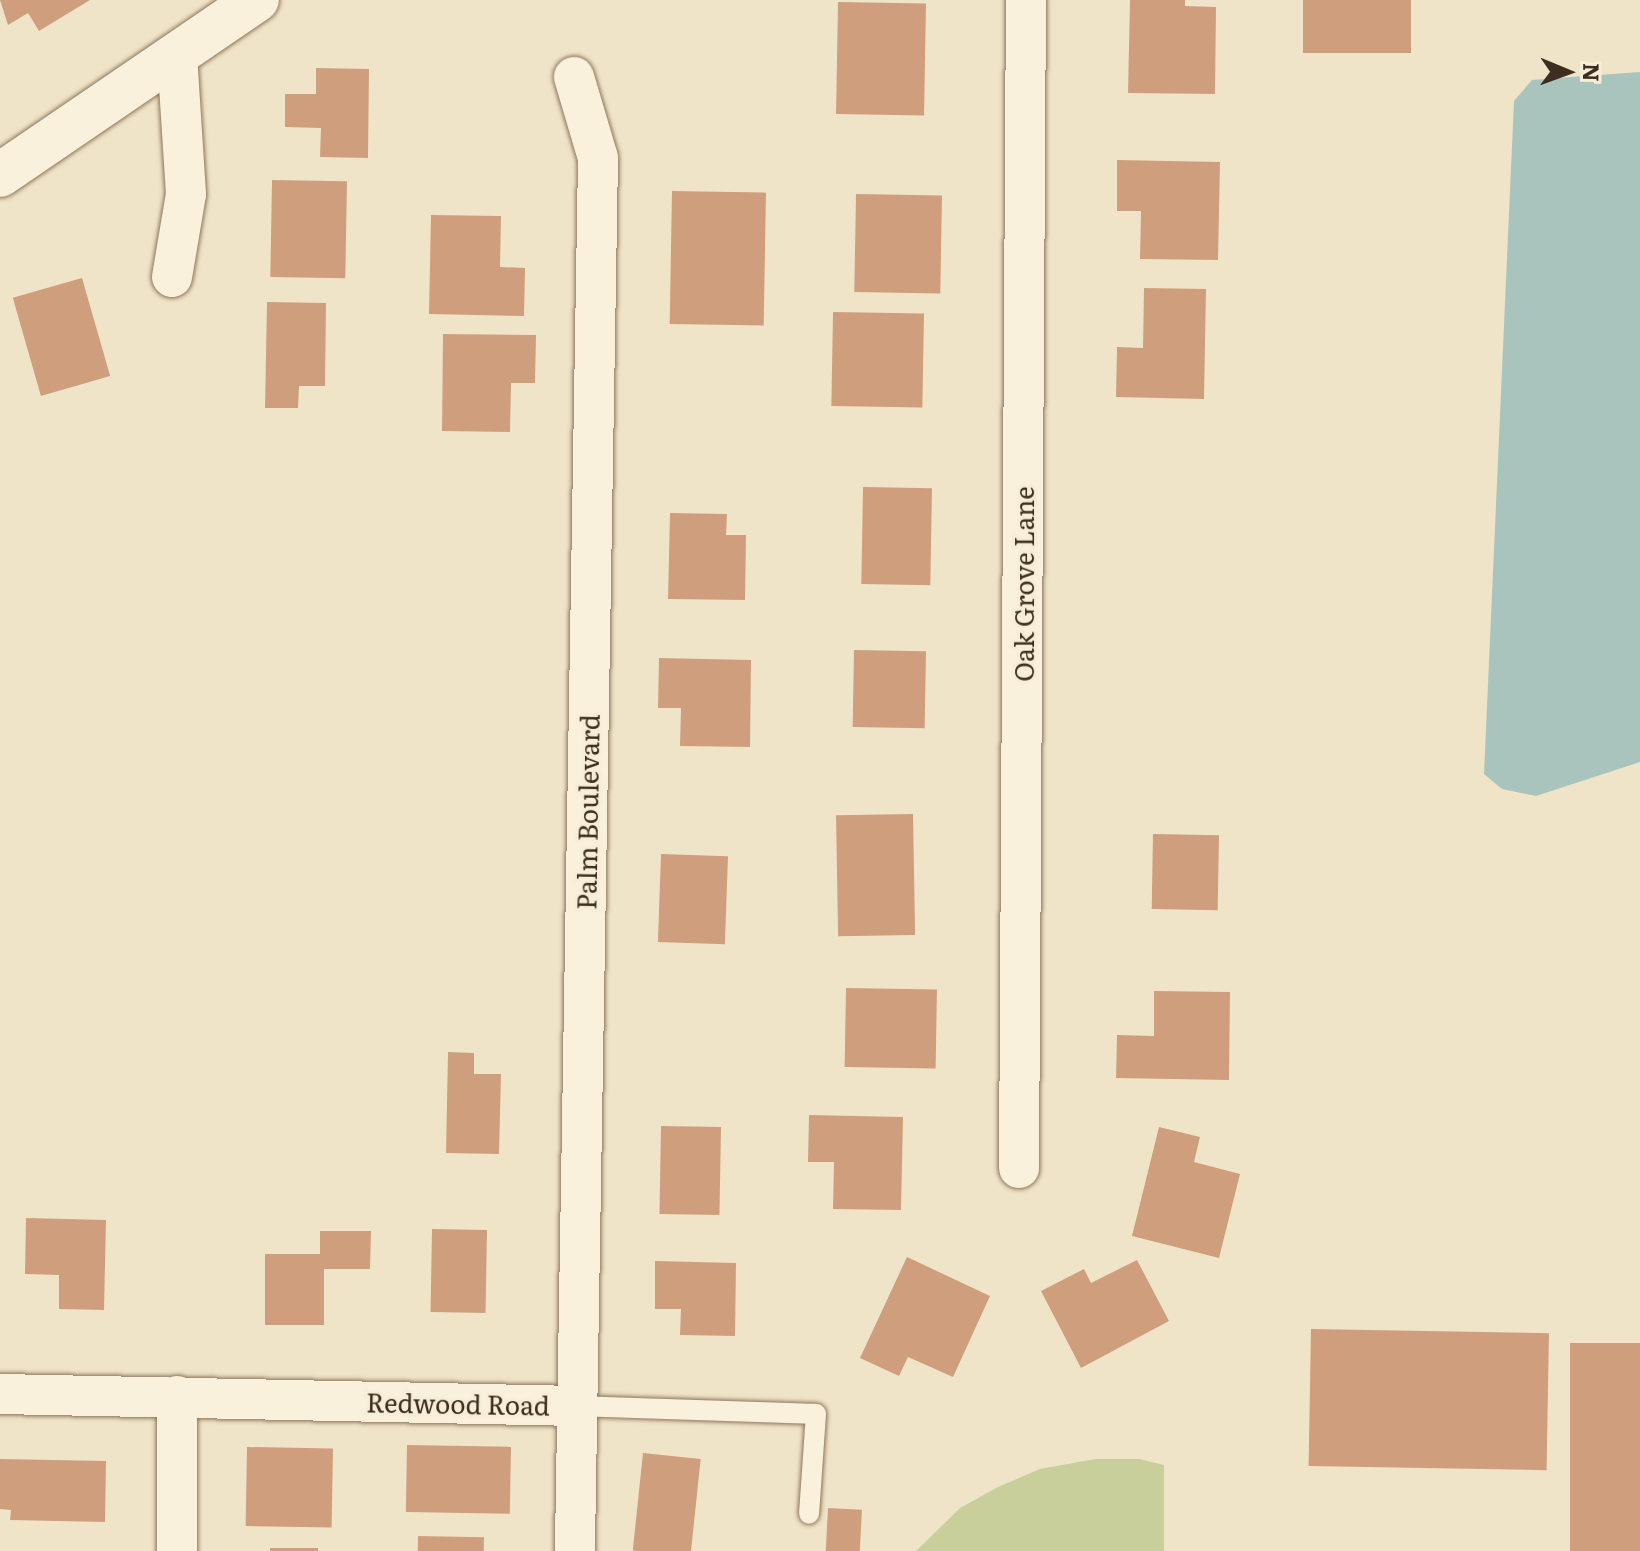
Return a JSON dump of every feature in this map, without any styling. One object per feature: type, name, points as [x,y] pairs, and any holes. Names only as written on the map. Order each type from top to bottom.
[{"type":"street","points":[[0,175],[257,0]]},
{"type":"street","name":"Oak Grove Lane","points":[[1019,1168],[1026,0]]},
{"type":"street","points":[[172,277],[186,194],[177,55]]},
{"type":"street","name":"Palm Boulevard","points":[[574,77],[598,158],[575,1551]]},
{"type":"street","name":"Redwood Road","points":[[0,1394],[577,1406]]},
{"type":"street","points":[[177,1396],[177,1551]]},
{"type":"lane","name":"Redwood Road","points":[[577,1406],[816,1414],[809,1514]]},
{"type":"green space","points":[[1095,1459],[1139,1459],[1164,1465],[1164,1551],[916,1551],[960,1508],[998,1487],[1040,1469]]},
{"type":"water","points":[[1640,72],[1640,762],[1536,796],[1502,789],[1484,774],[1514,101],[1532,80]]},
{"type":"building","points":[[0,0],[90,0],[39,31],[28,13],[8,25]]},
{"type":"building","points":[[1130,0],[1185,0],[1185,6],[1216,7],[1215,94],[1128,93]]},
{"type":"building","points":[[1303,0],[1411,0],[1411,53],[1303,53]]},
{"type":"building","points":[[838,2],[926,4],[924,116],[836,114]]},
{"type":"building","points":[[316,68],[369,69],[368,158],[320,157],[321,128],[285,127],[285,94],[316,94]]},
{"type":"building","points":[[1117,160],[1220,162],[1218,260],[1140,259],[1141,211],[1117,211]]},
{"type":"building","points":[[272,180],[347,181],[345,278],[270,277]]},
{"type":"building","points":[[672,191],[766,193],[764,326],[670,324]]},
{"type":"building","points":[[856,194],[942,196],[940,293],[854,292]]},
{"type":"building","points":[[431,215],[501,216],[500,267],[525,268],[524,316],[429,314]]},
{"type":"building","points":[[82,278],[110,376],[41,396],[13,298]]},
{"type":"building","points":[[1144,288],[1206,289],[1204,399],[1116,397],[1117,347],[1143,348]]},
{"type":"building","points":[[267,302],[326,303],[325,386],[299,386],[298,408],[265,408]]},
{"type":"building","points":[[833,312],[924,314],[922,408],[831,406]]},
{"type":"building","points":[[443,334],[536,335],[535,383],[511,383],[510,432],[442,431]]},
{"type":"building","points":[[863,487],[932,488],[930,585],[861,584]]},
{"type":"building","points":[[670,513],[727,514],[726,535],[746,535],[745,600],[668,599]]},
{"type":"building","points":[[854,650],[926,651],[925,728],[853,727]]},
{"type":"building","points":[[659,658],[751,660],[750,747],[680,746],[681,708],[658,708]]},
{"type":"building","points":[[913,814],[915,935],[838,936],[836,815]]},
{"type":"building","points":[[1153,834],[1219,835],[1218,910],[1152,909]]},
{"type":"building","points":[[661,854],[728,856],[725,944],[658,942]]},
{"type":"building","points":[[846,988],[937,990],[936,1069],[845,1067]]},
{"type":"building","points":[[1154,991],[1230,992],[1229,1080],[1116,1078],[1117,1035],[1154,1036]]},
{"type":"building","points":[[448,1052],[474,1053],[474,1074],[501,1074],[499,1154],[446,1153]]},
{"type":"building","points":[[809,1115],[903,1117],[901,1210],[833,1209],[834,1162],[808,1162]]},
{"type":"building","points":[[661,1126],[721,1127],[719,1215],[659,1214]]},
{"type":"building","points":[[1159,1127],[1200,1137],[1194,1162],[1240,1174],[1219,1258],[1132,1236]]},
{"type":"building","points":[[26,1218],[106,1220],[104,1310],[59,1309],[59,1275],[25,1274]]},
{"type":"building","points":[[432,1229],[487,1230],[486,1313],[431,1312]]},
{"type":"building","points":[[320,1231],[371,1231],[370,1269],[324,1269],[324,1325],[265,1325],[265,1254],[320,1254]]},
{"type":"building","points":[[907,1257],[990,1296],[953,1377],[908,1357],[899,1376],[860,1358]]},
{"type":"building","points":[[1137,1260],[1169,1321],[1081,1368],[1041,1291],[1084,1269],[1091,1283]]},
{"type":"building","points":[[655,1261],[736,1263],[735,1336],[680,1335],[681,1309],[655,1309]]},
{"type":"building","points":[[1311,1329],[1549,1333],[1547,1470],[1309,1466]]},
{"type":"building","points":[[1570,1343],[1640,1343],[1640,1551],[1570,1551]]},
{"type":"building","points":[[407,1445],[511,1447],[510,1514],[406,1512]]},
{"type":"building","points":[[247,1447],[333,1449],[332,1527],[246,1526]]},
{"type":"building","points":[[643,1453],[701,1459],[691,1551],[633,1550]]},
{"type":"building","points":[[0,1459],[106,1461],[105,1522],[10,1520],[11,1510],[0,1509]]},
{"type":"building","points":[[828,1508],[862,1510],[860,1551],[826,1551]]},
{"type":"building","points":[[418,1536],[484,1537],[484,1551],[418,1551]]},
{"type":"building","points":[[270,1548],[318,1548],[318,1551],[270,1551]]}]
